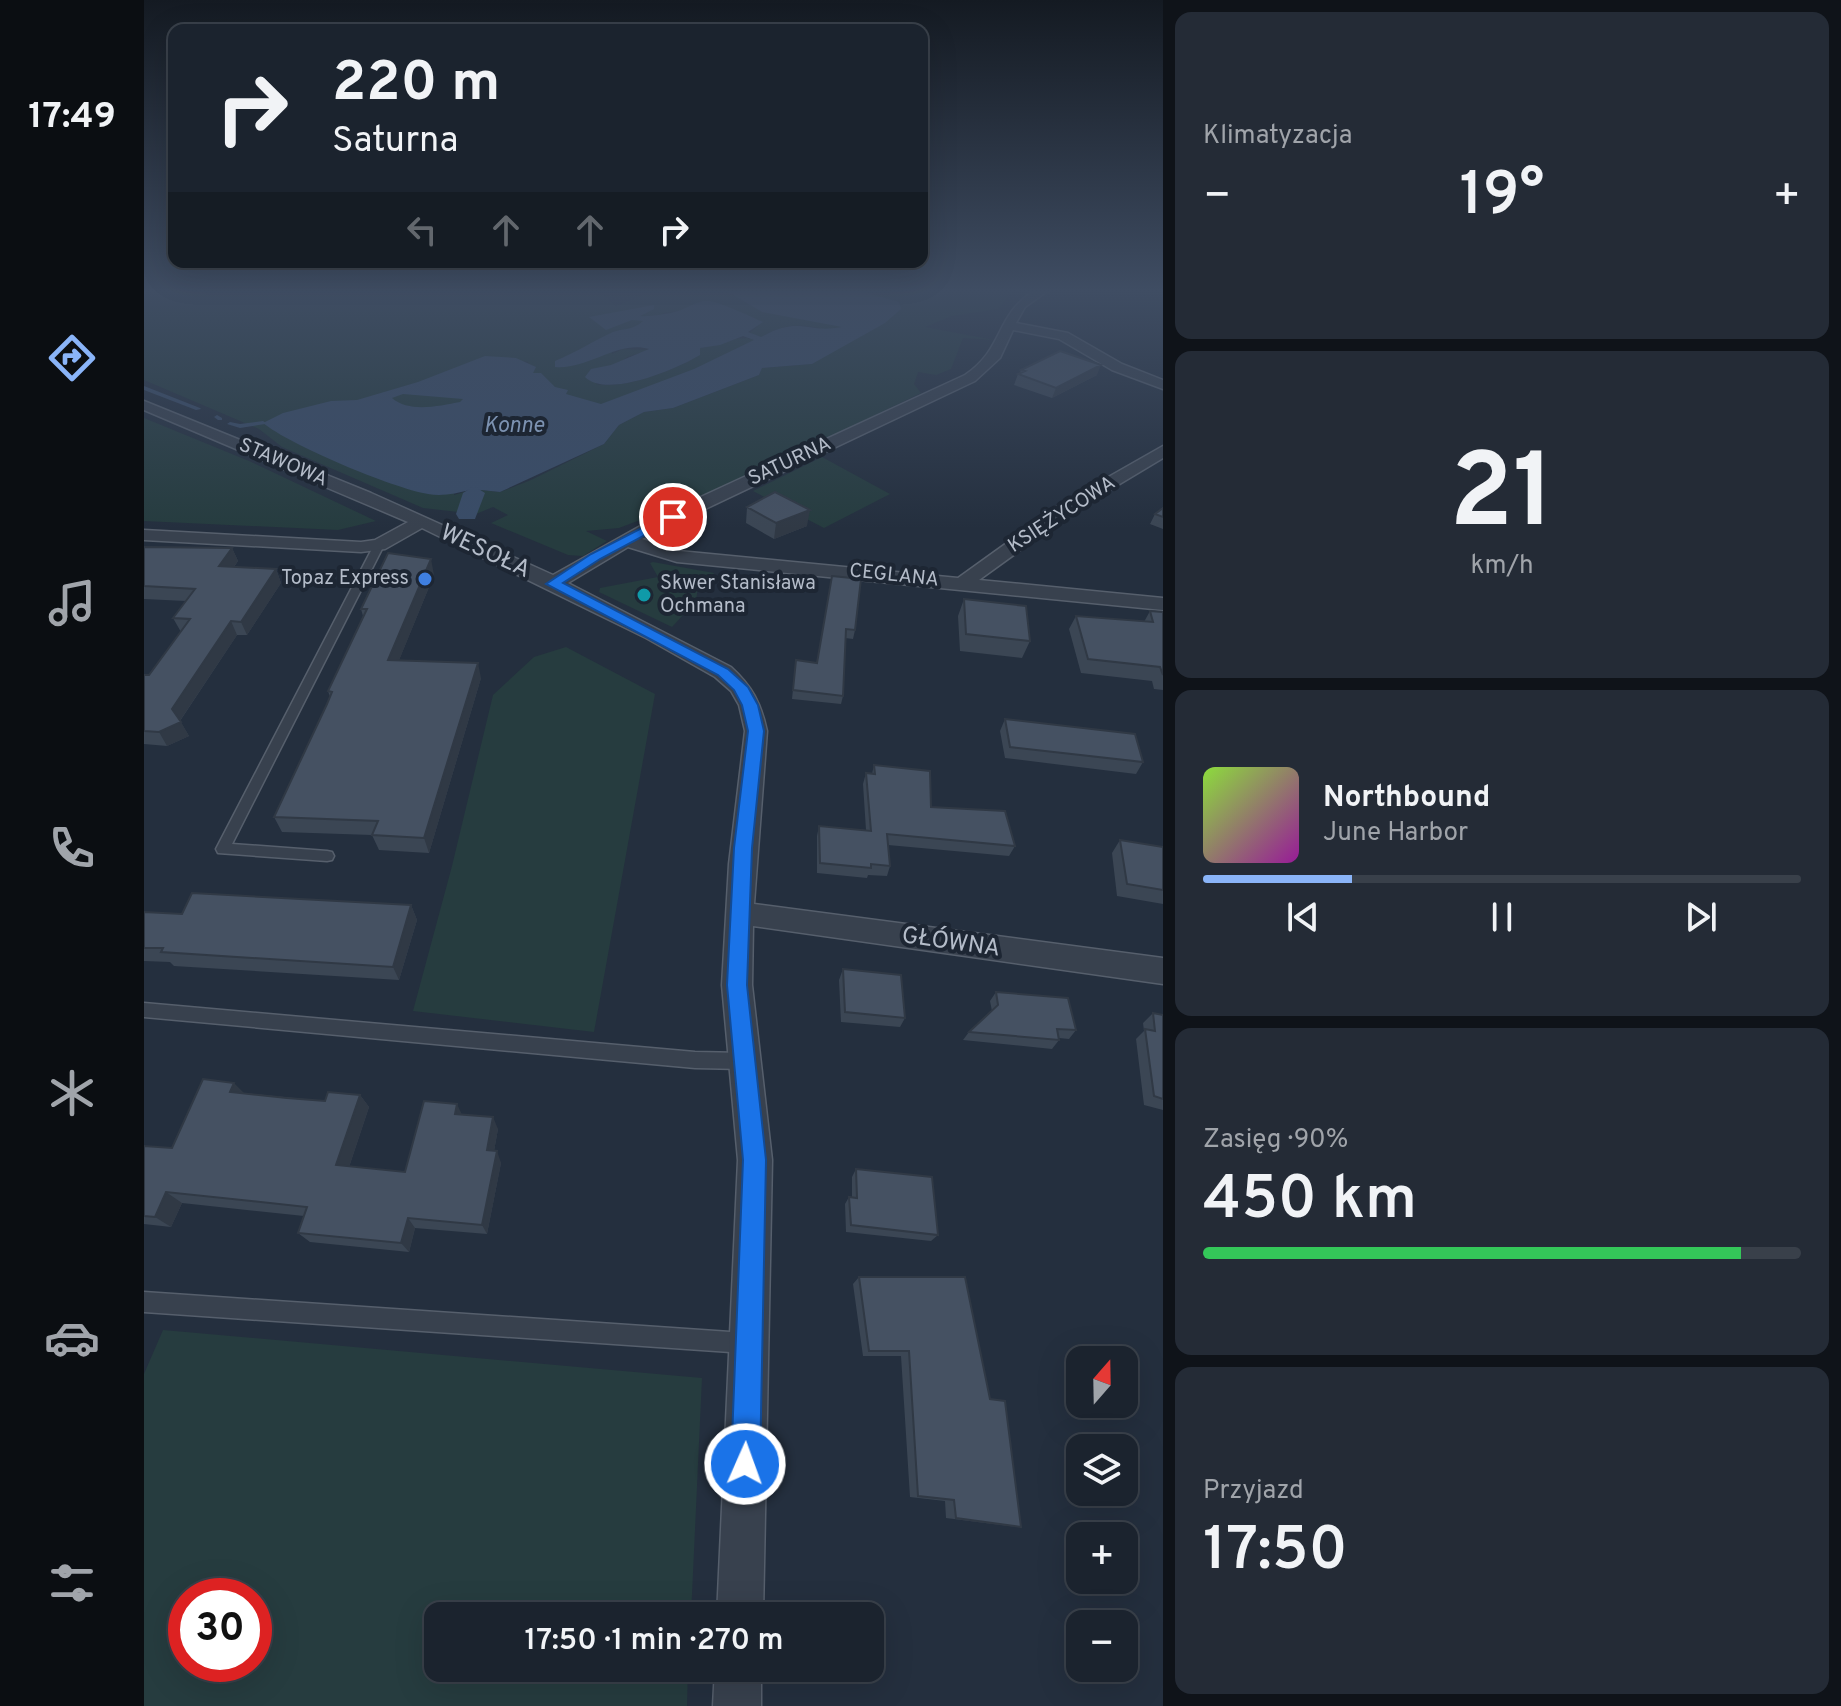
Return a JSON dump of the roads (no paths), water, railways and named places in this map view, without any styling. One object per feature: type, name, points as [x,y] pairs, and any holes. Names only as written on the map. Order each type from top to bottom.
[{"type":"street","name":"SATURNA","points":[[553,584],[626,540],[970,378],[980,370]]},
{"type":"street","points":[[1124,370],[1163,385]]},
{"type":"street","name":"STAWOWA","points":[[144,405],[421,522]]},
{"type":"street","name":"KSIĘŻYCOWA","points":[[963,583],[1067,508],[1163,451]]},
{"type":"street","points":[[144,535],[361,547],[379,545],[421,522]]},
{"type":"street","name":"WESOŁA","points":[[421,522],[553,584],[706,662],[740,687],[750,705],[756,731],[737,985],[755,1160],[741,1602]]},
{"type":"street","name":"CEGLANA","points":[[626,540],[677,556],[1163,604]]},
{"type":"street","name":"GŁÓWNA","points":[[740,913],[1163,971]]},
{"type":"street","points":[[737,1706],[738,1682]]},
{"type":"lane","points":[[327,856],[223,849],[379,545]]},
{"type":"lane","points":[[144,1010],[695,1060],[744,1061]]},
{"type":"lane","points":[[144,1302],[750,1343]]},
{"type":"water","name":"Konne","points":[[450,370],[535,370],[533,373],[541,373],[555,387],[568,390],[566,394],[601,404],[692,370],[761,370],[759,375],[673,408],[644,412],[619,425],[604,444],[500,492],[481,490],[470,493],[470,490],[439,495],[412,490],[318,454],[263,423],[283,413],[331,401],[357,400]],"holes":[[[403,394],[463,399],[460,402],[415,407],[392,398]]]},
{"type":"water","name":"Konne","points":[[591,370],[669,370],[642,380],[609,385],[595,383],[585,377]]},
{"type":"waterway","points":[[144,388],[198,409]]},
{"type":"waterway","points":[[230,424],[263,423]]},
{"type":"waterway","points":[[467,514],[474,493]]},
{"type":"place","name":"Topaz Express","points":[[425,579]]},
{"type":"place","name":"Skwer Stanisława Ochmana","points":[[644,595]]}]
